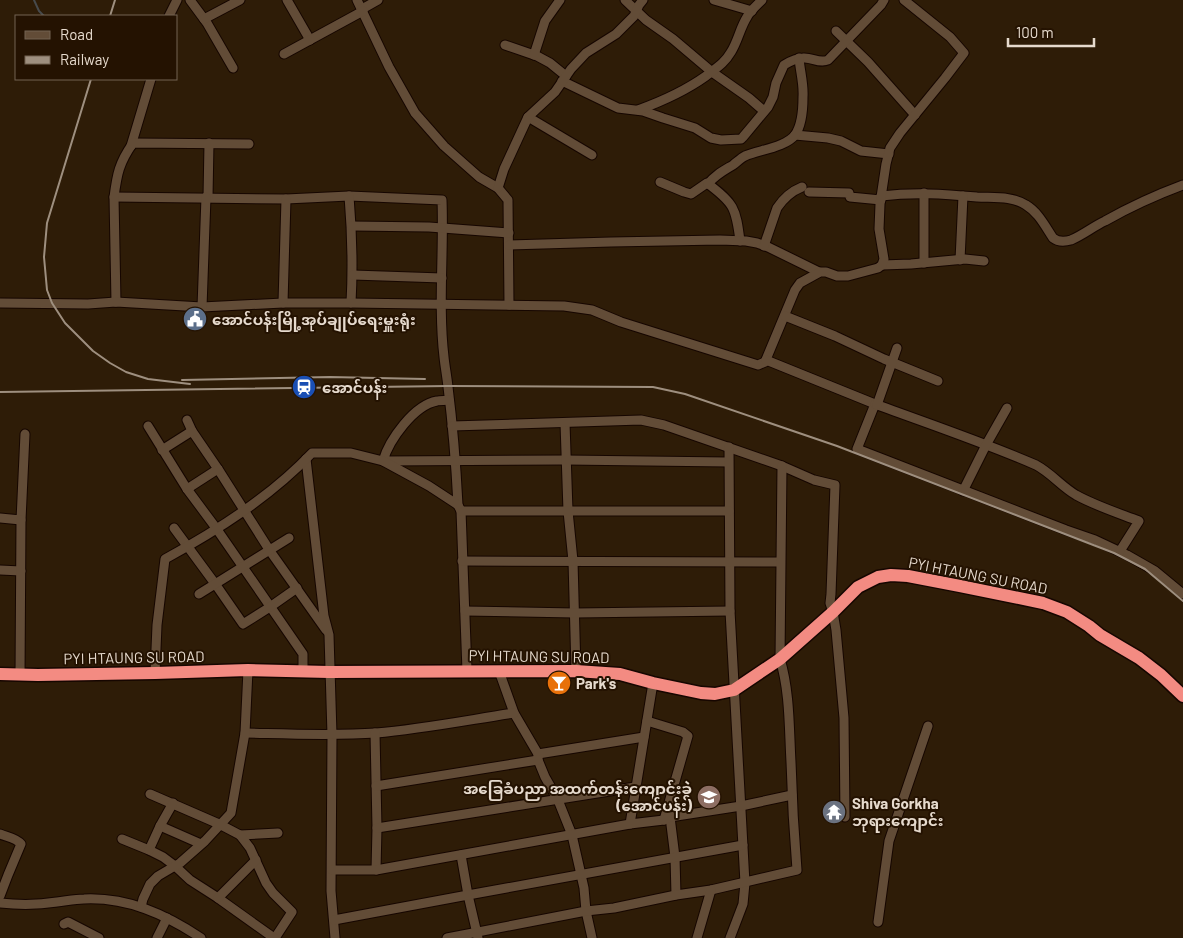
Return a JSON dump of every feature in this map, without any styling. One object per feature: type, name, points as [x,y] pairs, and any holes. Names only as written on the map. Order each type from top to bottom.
[{"type":"highway","name":"PYI HTAUNG SU ROAD","points":[[0,674],[155,674],[248,670],[329,672],[576,671],[620,674],[701,693],[715,694],[734,690],[780,659],[858,587],[878,577],[891,575],[908,576],[1042,603],[1067,612],[1100,635],[1140,658],[1183,696]]},
{"type":"street","points":[[170,15],[177,0]]},
{"type":"street","points":[[190,0],[204,19],[233,68]]},
{"type":"street","points":[[204,19],[240,0]]},
{"type":"street","points":[[287,0],[310,40]]},
{"type":"street","points":[[358,0],[389,66],[415,113],[444,146],[479,177],[498,188],[508,200],[509,305]]},
{"type":"street","points":[[284,54],[378,0]]},
{"type":"street","points":[[534,55],[545,21],[560,0]]},
{"type":"street","points":[[625,0],[646,20],[673,39],[712,72],[749,98],[764,112]]},
{"type":"street","points":[[498,188],[504,169],[528,117],[555,92],[564,78],[586,53],[623,28],[634,16],[643,0]]},
{"type":"street","points":[[714,0],[752,11]]},
{"type":"street","points":[[638,110],[687,89],[723,63],[731,51],[747,17],[762,0]]},
{"type":"street","points":[[505,45],[550,63],[564,78],[618,108],[643,110],[695,128],[711,138],[722,140],[742,138],[764,112],[773,97],[776,83],[784,65],[798,58],[809,58],[824,62],[828,60],[884,0]]},
{"type":"street","points":[[882,265],[884,259],[879,229],[881,198],[890,148],[964,53],[950,37],[904,0]]},
{"type":"street","points":[[836,31],[868,62],[915,115]]},
{"type":"street","points":[[660,182],[692,194],[748,155],[781,144],[795,135],[804,95],[798,58]]},
{"type":"street","points":[[116,302],[114,197],[118,170],[122,159],[131,146],[151,80]]},
{"type":"street","points":[[528,117],[592,155]]},
{"type":"street","points":[[795,135],[828,138],[841,141],[860,151],[889,154]]},
{"type":"street","points":[[742,138],[748,155]]},
{"type":"street","points":[[131,146],[133,143],[249,144]]},
{"type":"street","points":[[202,307],[209,143]]},
{"type":"street","points":[[708,184],[732,206],[735,212],[740,241]]},
{"type":"street","points":[[764,246],[778,208],[783,200],[806,189],[849,192],[850,197],[881,198],[924,193],[998,198],[1024,204],[1034,210],[1053,238],[1064,242],[1105,220],[1183,185]]},
{"type":"street","points":[[924,193],[924,263]]},
{"type":"street","points":[[114,197],[286,199],[349,196],[442,200],[441,304],[444,357],[456,460],[468,671]]},
{"type":"street","points":[[349,196],[353,275],[351,303]]},
{"type":"street","points":[[960,260],[963,196]]},
{"type":"street","points":[[283,303],[286,199]]},
{"type":"street","points":[[352,226],[443,228],[509,233]]},
{"type":"street","points":[[509,245],[740,241],[756,243],[819,272],[826,272],[837,276],[848,276],[878,268],[882,265],[960,260],[984,261]]},
{"type":"street","points":[[0,303],[88,304],[116,302],[202,307],[283,303],[564,306],[592,310],[758,365],[766,360],[795,290],[800,283],[819,272]]},
{"type":"street","points":[[353,275],[442,278]]},
{"type":"street","points":[[785,316],[938,381]]},
{"type":"street","points":[[897,348],[857,449],[1120,551],[1155,570],[1183,594]]},
{"type":"street","points":[[766,360],[986,445],[1042,469],[1074,494],[1139,521],[1120,551]]},
{"type":"street","points":[[383,461],[392,440],[410,418],[422,408],[436,401],[450,400]]},
{"type":"street","points":[[964,491],[986,445],[1007,408]]},
{"type":"street","points":[[187,420],[192,431],[270,551],[328,635]]},
{"type":"street","points":[[452,426],[641,420],[664,424],[782,466],[814,480],[835,485],[830,603],[836,630],[844,718],[844,817]]},
{"type":"street","points":[[565,423],[568,511],[573,561],[576,671]]},
{"type":"street","points":[[148,426],[187,489],[303,654],[303,671]]},
{"type":"street","points":[[162,450],[192,431]]},
{"type":"street","points":[[20,675],[21,520],[25,434]]},
{"type":"street","points":[[729,447],[730,611],[745,883],[743,904],[730,938]]},
{"type":"street","points":[[155,674],[157,625],[165,559],[264,497],[312,453],[351,453],[383,461],[429,486],[459,508],[568,511],[729,511]]},
{"type":"street","points":[[306,460],[324,616],[328,635],[332,735],[332,891],[335,938]]},
{"type":"street","points":[[383,461],[566,460],[728,462]]},
{"type":"street","points":[[447,938],[477,935],[586,911],[614,908],[711,890],[796,870],[789,709],[785,674],[780,659],[782,466]]},
{"type":"street","points":[[187,489],[218,469]]},
{"type":"street","points":[[0,518],[21,520]]},
{"type":"street","points":[[174,528],[243,624],[297,588]]},
{"type":"street","points":[[199,594],[289,538]]},
{"type":"street","points":[[462,561],[780,562]]},
{"type":"street","points":[[0,570],[21,571]]},
{"type":"street","points":[[465,611],[575,613],[730,611]]},
{"type":"street","points":[[141,907],[150,884],[158,876],[180,863],[231,813],[245,733],[248,670]]},
{"type":"street","points":[[499,671],[514,713],[538,757],[545,778],[558,800],[572,835],[584,888],[586,911],[592,938]]},
{"type":"street","points":[[630,824],[653,682]]},
{"type":"street","points":[[245,733],[332,735],[375,733],[514,713]]},
{"type":"street","points":[[647,720],[683,732],[688,736],[667,819],[675,857],[676,895]]},
{"type":"street","points":[[878,922],[888,841],[928,726]]},
{"type":"street","points":[[375,733],[376,870]]},
{"type":"street","points":[[376,786],[644,737]]},
{"type":"street","points":[[377,828],[635,787]]},
{"type":"street","points":[[122,839],[149,850],[175,866],[190,880],[274,938],[292,912],[266,883],[250,848],[240,835],[150,794]]},
{"type":"street","points":[[332,870],[376,870],[741,806],[792,795]]},
{"type":"street","points":[[149,850],[173,803]]},
{"type":"street","points":[[160,826],[201,844]]},
{"type":"street","points":[[0,834],[12,838],[21,844],[0,896]]},
{"type":"street","points":[[240,835],[278,834]]},
{"type":"street","points":[[334,920],[743,845]]},
{"type":"street","points":[[461,855],[477,935]]},
{"type":"street","points":[[218,898],[256,860]]},
{"type":"street","points":[[698,938],[711,890]]},
{"type":"street","points":[[0,903],[20,905],[85,899],[121,902],[154,911],[185,927],[201,938]]},
{"type":"street","points":[[157,938],[166,918]]},
{"type":"street","points":[[64,924],[68,922],[99,938]]},
{"type":"waterway","points":[[34,0],[43,15]]},
{"type":"railway","points":[[110,15],[115,0]]},
{"type":"railway","points":[[91,80],[47,223],[44,257],[47,290],[52,303],[65,323],[93,351],[110,363],[126,372],[148,379],[190,384]]},
{"type":"railway","points":[[182,380],[330,377],[425,379]]},
{"type":"railway","points":[[0,392],[448,386],[653,387],[685,394],[837,446],[1114,553],[1145,569],[1183,601]]},
{"type":"place","name":"အောင်ပန်းမြို့အုပ်ချုပ်ရေးမှူးရုံး","points":[[195,319]]},
{"type":"place","name":"အောင်ပန်း","points":[[304,387]]},
{"type":"place","name":"Park's","points":[[559,683]]},
{"type":"place","name":"အခြေခံပညာ အထက်တန်းကျောင်းခွဲ (အောင်ပန်း)","points":[[709,797]]},
{"type":"place","name":"Shiva Gorkha ဘုရားကျောင်း","points":[[834,812]]}]
